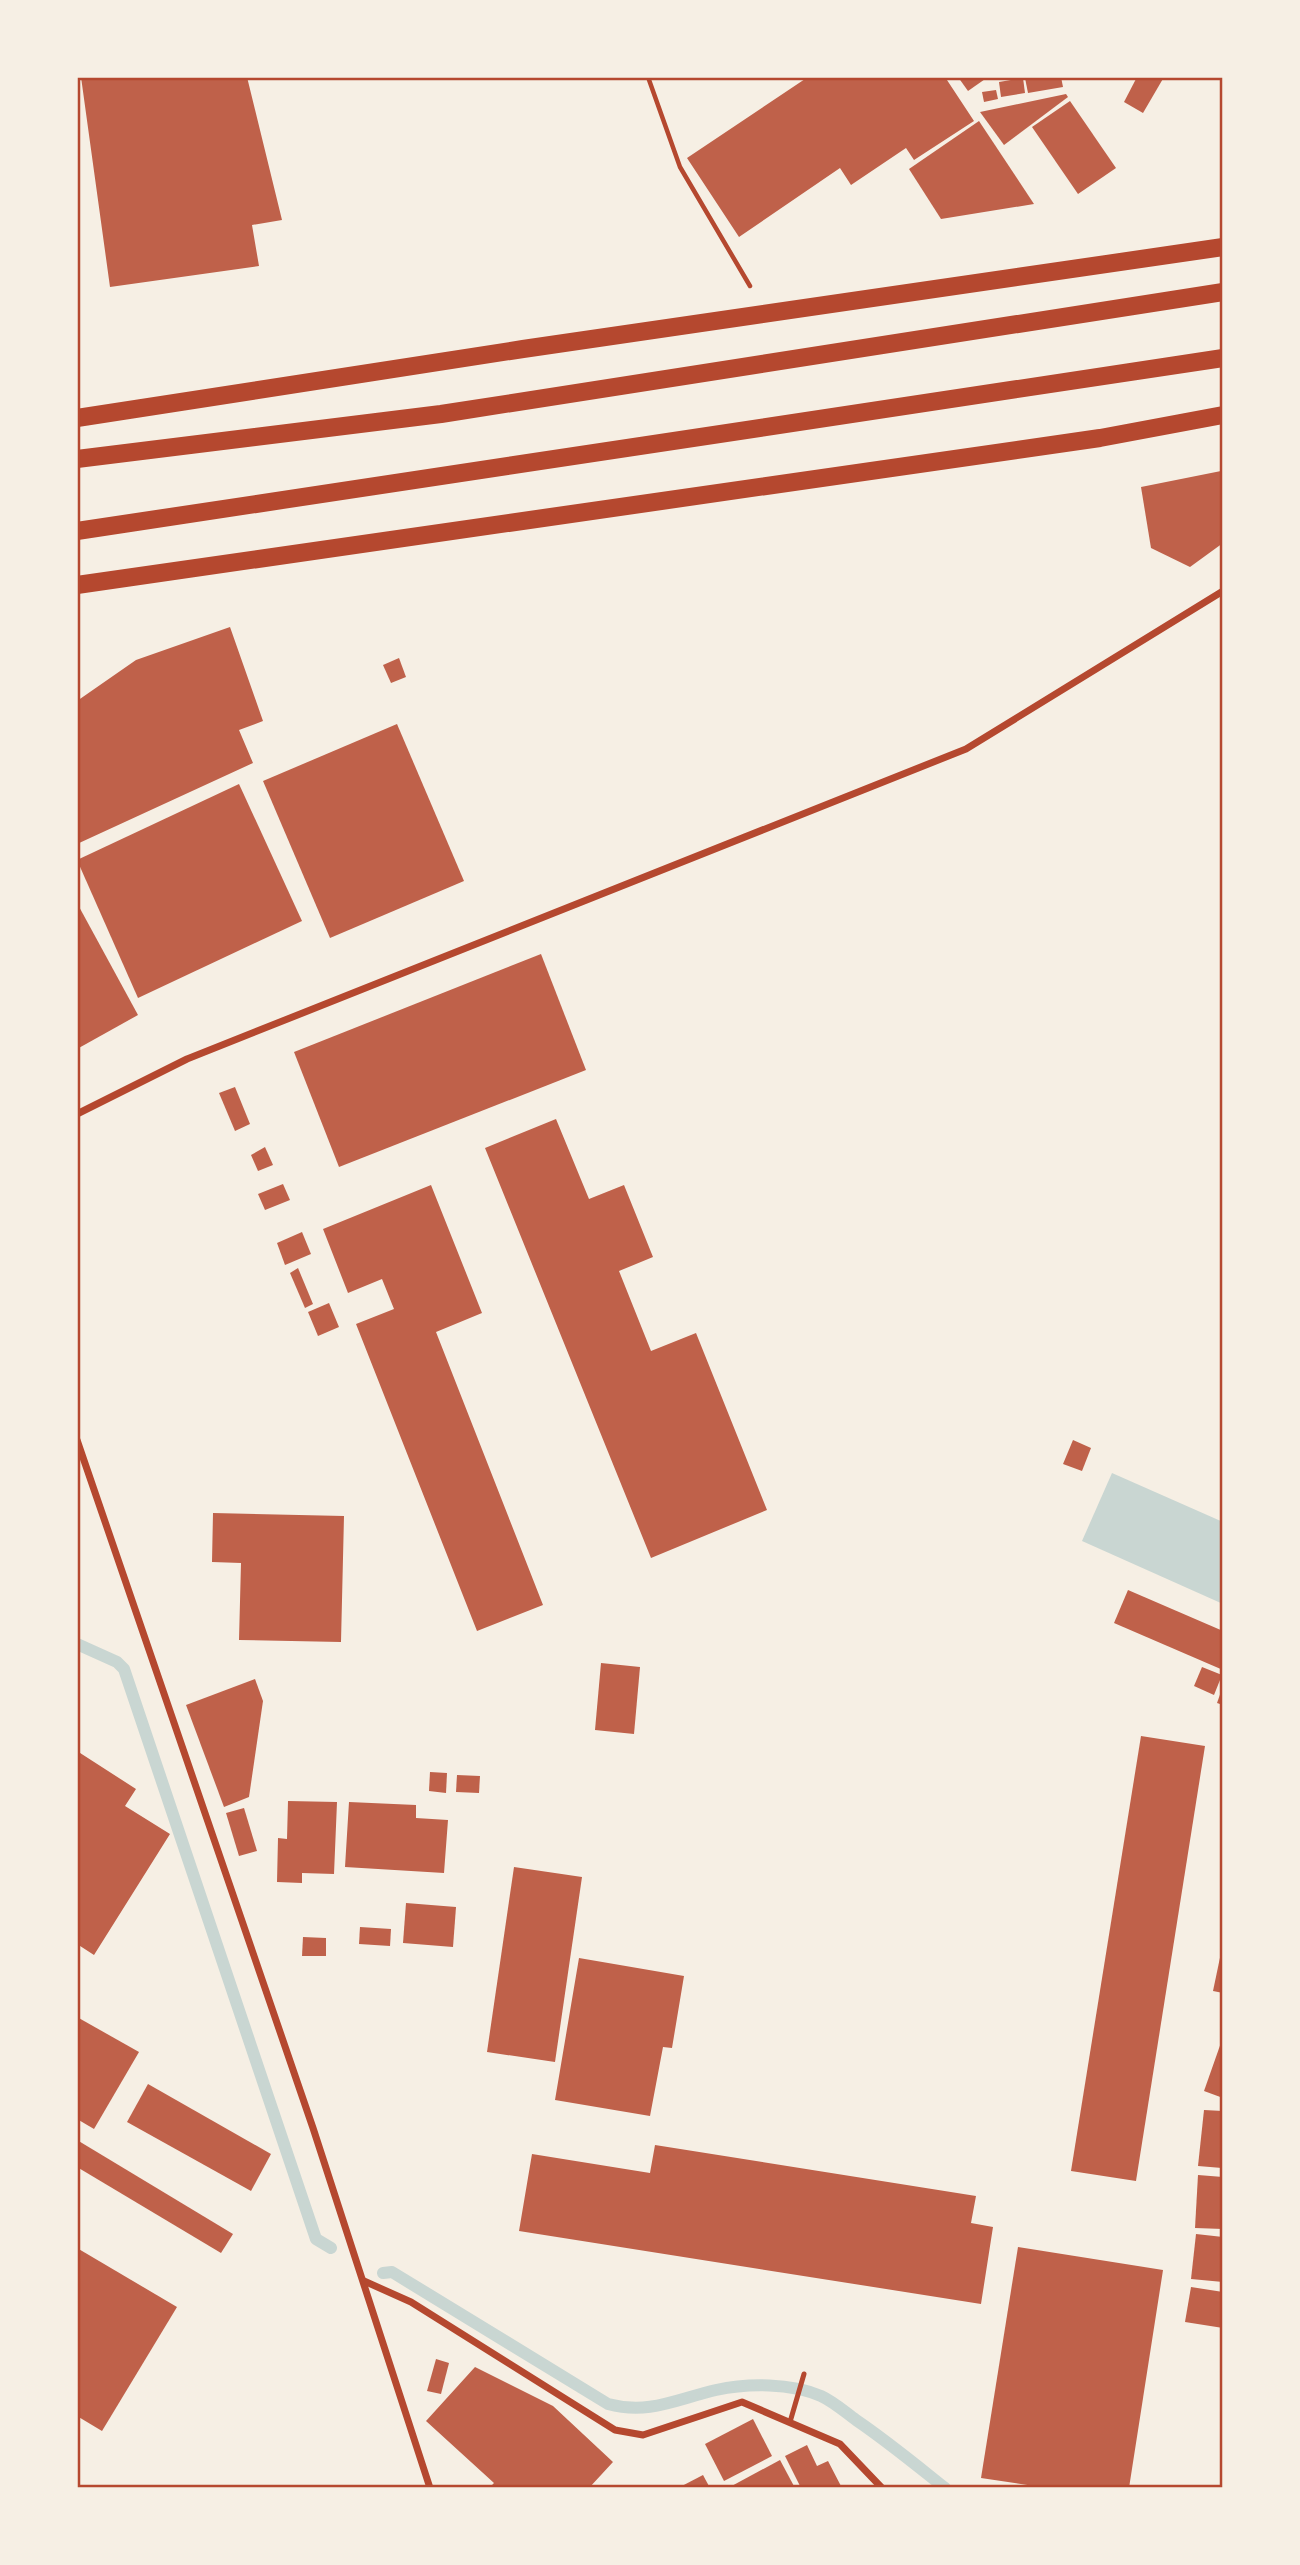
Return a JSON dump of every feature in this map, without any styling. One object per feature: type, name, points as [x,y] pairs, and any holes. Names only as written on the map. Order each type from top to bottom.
[{"type":"main road","points":[[77,418],[1223,247]]},
{"type":"main road","points":[[77,459],[441,414],[1223,292]]},
{"type":"main road","points":[[77,531],[1223,358]]},
{"type":"main road","points":[[77,585],[1100,438],[1223,415]]},
{"type":"street","points":[[77,1114],[187,1059],[966,749],[1223,591]]},
{"type":"street","points":[[77,1440],[364,2281],[430,2488]]},
{"type":"street","points":[[364,2281],[411,2302],[615,2430],[643,2435],[742,2402],[840,2444],[882,2488]]},
{"type":"lane","points":[[790,2422],[804,2374]]},
{"type":"path","points":[[648,77],[680,167],[767,313]]},
{"type":"shaded area","points":[[1112,1473],[1223,1522],[1223,1604],[1082,1541]]},
{"type":"building","points":[[81,77],[247,77],[282,220],[252,225],[259,266],[110,287]]},
{"type":"building","points":[[808,77],[945,77],[974,121],[914,160],[906,148],[851,185],[840,168],[739,237],[687,158]]},
{"type":"building","points":[[958,77],[988,77],[968,91]]},
{"type":"building","points":[[1061,77],[1063,87],[1028,93],[1025,78]]},
{"type":"building","points":[[1137,77],[1164,77],[1143,113],[1124,102]]},
{"type":"building","points":[[1023,78],[1025,93],[1001,97],[999,82]]},
{"type":"building","points":[[996,90],[998,99],[984,102],[982,92]]},
{"type":"building","points":[[1066,94],[1068,97],[1004,145],[980,112]]},
{"type":"building","points":[[1070,101],[1116,168],[1078,194],[1032,127]]},
{"type":"building","points":[[979,121],[1034,204],[941,219],[909,169]]},
{"type":"building","points":[[1221,471],[1223,543],[1190,567],[1151,548],[1141,487]]},
{"type":"building","points":[[230,627],[263,721],[239,730],[253,763],[77,844],[77,701],[136,660]]},
{"type":"building","points":[[399,658],[406,677],[391,683],[383,665]]},
{"type":"building","points":[[397,724],[464,881],[330,938],[263,781]]},
{"type":"building","points":[[239,784],[302,921],[138,998],[77,860]]},
{"type":"building","points":[[77,903],[138,1015],[77,1049]]},
{"type":"building","points":[[541,954],[586,1070],[339,1167],[294,1052]]},
{"type":"building","points":[[235,1087],[250,1124],[235,1131],[219,1093]]},
{"type":"building","points":[[556,1119],[589,1199],[624,1185],[653,1257],[619,1271],[651,1351],[696,1333],[767,1510],[651,1558],[485,1148]]},
{"type":"building","points":[[265,1147],[273,1165],[258,1171],[251,1155]]},
{"type":"building","points":[[283,1184],[290,1200],[265,1210],[258,1194]]},
{"type":"building","points":[[431,1185],[482,1313],[436,1332],[543,1605],[477,1631],[356,1324],[394,1309],[382,1279],[348,1293],[323,1229]]},
{"type":"building","points":[[302,1232],[311,1254],[285,1265],[277,1243]]},
{"type":"building","points":[[298,1268],[313,1304],[305,1308],[290,1273]]},
{"type":"building","points":[[329,1303],[339,1327],[318,1336],[308,1312]]},
{"type":"building","points":[[1073,1440],[1091,1448],[1082,1471],[1063,1464]]},
{"type":"building","points":[[213,1513],[344,1516],[341,1642],[239,1640],[241,1563],[212,1562]]},
{"type":"building","points":[[1128,1590],[1223,1631],[1223,1670],[1114,1623]]},
{"type":"building","points":[[601,1663],[640,1667],[634,1734],[595,1730]]},
{"type":"building","points":[[1202,1667],[1222,1675],[1214,1695],[1194,1686]]},
{"type":"building","points":[[255,1679],[263,1701],[249,1797],[224,1807],[186,1705]]},
{"type":"building","points":[[1223,1686],[1223,1705],[1217,1703]]},
{"type":"building","points":[[1141,1736],[1205,1746],[1136,2181],[1071,2171]]},
{"type":"building","points":[[77,1751],[136,1789],[125,1806],[170,1834],[94,1955],[77,1944]]},
{"type":"building","points":[[430,1772],[447,1773],[446,1793],[429,1791]]},
{"type":"building","points":[[457,1775],[480,1776],[479,1793],[456,1792]]},
{"type":"building","points":[[288,1801],[337,1802],[334,1874],[302,1873],[302,1883],[277,1882],[278,1838],[287,1839]]},
{"type":"building","points":[[349,1802],[416,1805],[416,1818],[448,1820],[444,1873],[345,1867]]},
{"type":"building","points":[[244,1808],[257,1851],[239,1856],[226,1813]]},
{"type":"building","points":[[514,1867],[582,1877],[555,2062],[487,2052]]},
{"type":"building","points":[[406,1903],[456,1907],[453,1947],[403,1943]]},
{"type":"building","points":[[360,1927],[391,1929],[390,1946],[359,1944]]},
{"type":"building","points":[[303,1937],[326,1938],[326,1956],[302,1956]]},
{"type":"building","points":[[1223,1949],[1223,1993],[1213,1991]]},
{"type":"building","points":[[579,1958],[684,1976],[672,2048],[663,2047],[650,2116],[555,2100]]},
{"type":"building","points":[[77,2017],[139,2052],[94,2129],[77,2119]]},
{"type":"building","points":[[1223,2037],[1223,2098],[1204,2091]]},
{"type":"building","points":[[148,2084],[271,2154],[251,2191],[127,2122]]},
{"type":"building","points":[[1204,2110],[1223,2111],[1222,2168],[1198,2166]]},
{"type":"building","points":[[77,2140],[233,2234],[221,2253],[77,2167]]},
{"type":"building","points":[[655,2145],[976,2196],[971,2223],[993,2227],[981,2304],[519,2231],[532,2154],[650,2173]]},
{"type":"building","points":[[1198,2175],[1223,2177],[1223,2229],[1195,2228]]},
{"type":"building","points":[[1196,2234],[1223,2237],[1223,2282],[1191,2279]]},
{"type":"building","points":[[1018,2247],[1163,2270],[1129,2488],[1047,2488],[981,2478]]},
{"type":"building","points":[[77,2248],[177,2307],[102,2431],[77,2416]]},
{"type":"building","points":[[1191,2287],[1223,2292],[1223,2328],[1185,2322]]},
{"type":"building","points":[[436,2359],[449,2363],[441,2394],[427,2391]]},
{"type":"building","points":[[475,2367],[553,2406],[613,2462],[589,2488],[489,2488],[494,2483],[426,2421]]},
{"type":"building","points":[[753,2419],[772,2456],[724,2481],[705,2444]]},
{"type":"building","points":[[807,2445],[817,2466],[828,2461],[842,2488],[801,2488],[785,2456]]},
{"type":"building","points":[[780,2460],[795,2488],[728,2488]]},
{"type":"building","points":[[703,2475],[710,2488],[678,2488]]},
{"type":"waterway","points":[[77,1644],[117,1662],[124,1669],[316,2239],[331,2248]]},
{"type":"waterway","points":[[383,2273],[392,2272],[608,2404],[650,2407],[742,2386],[783,2387],[809,2392],[835,2404],[945,2488]]}]
